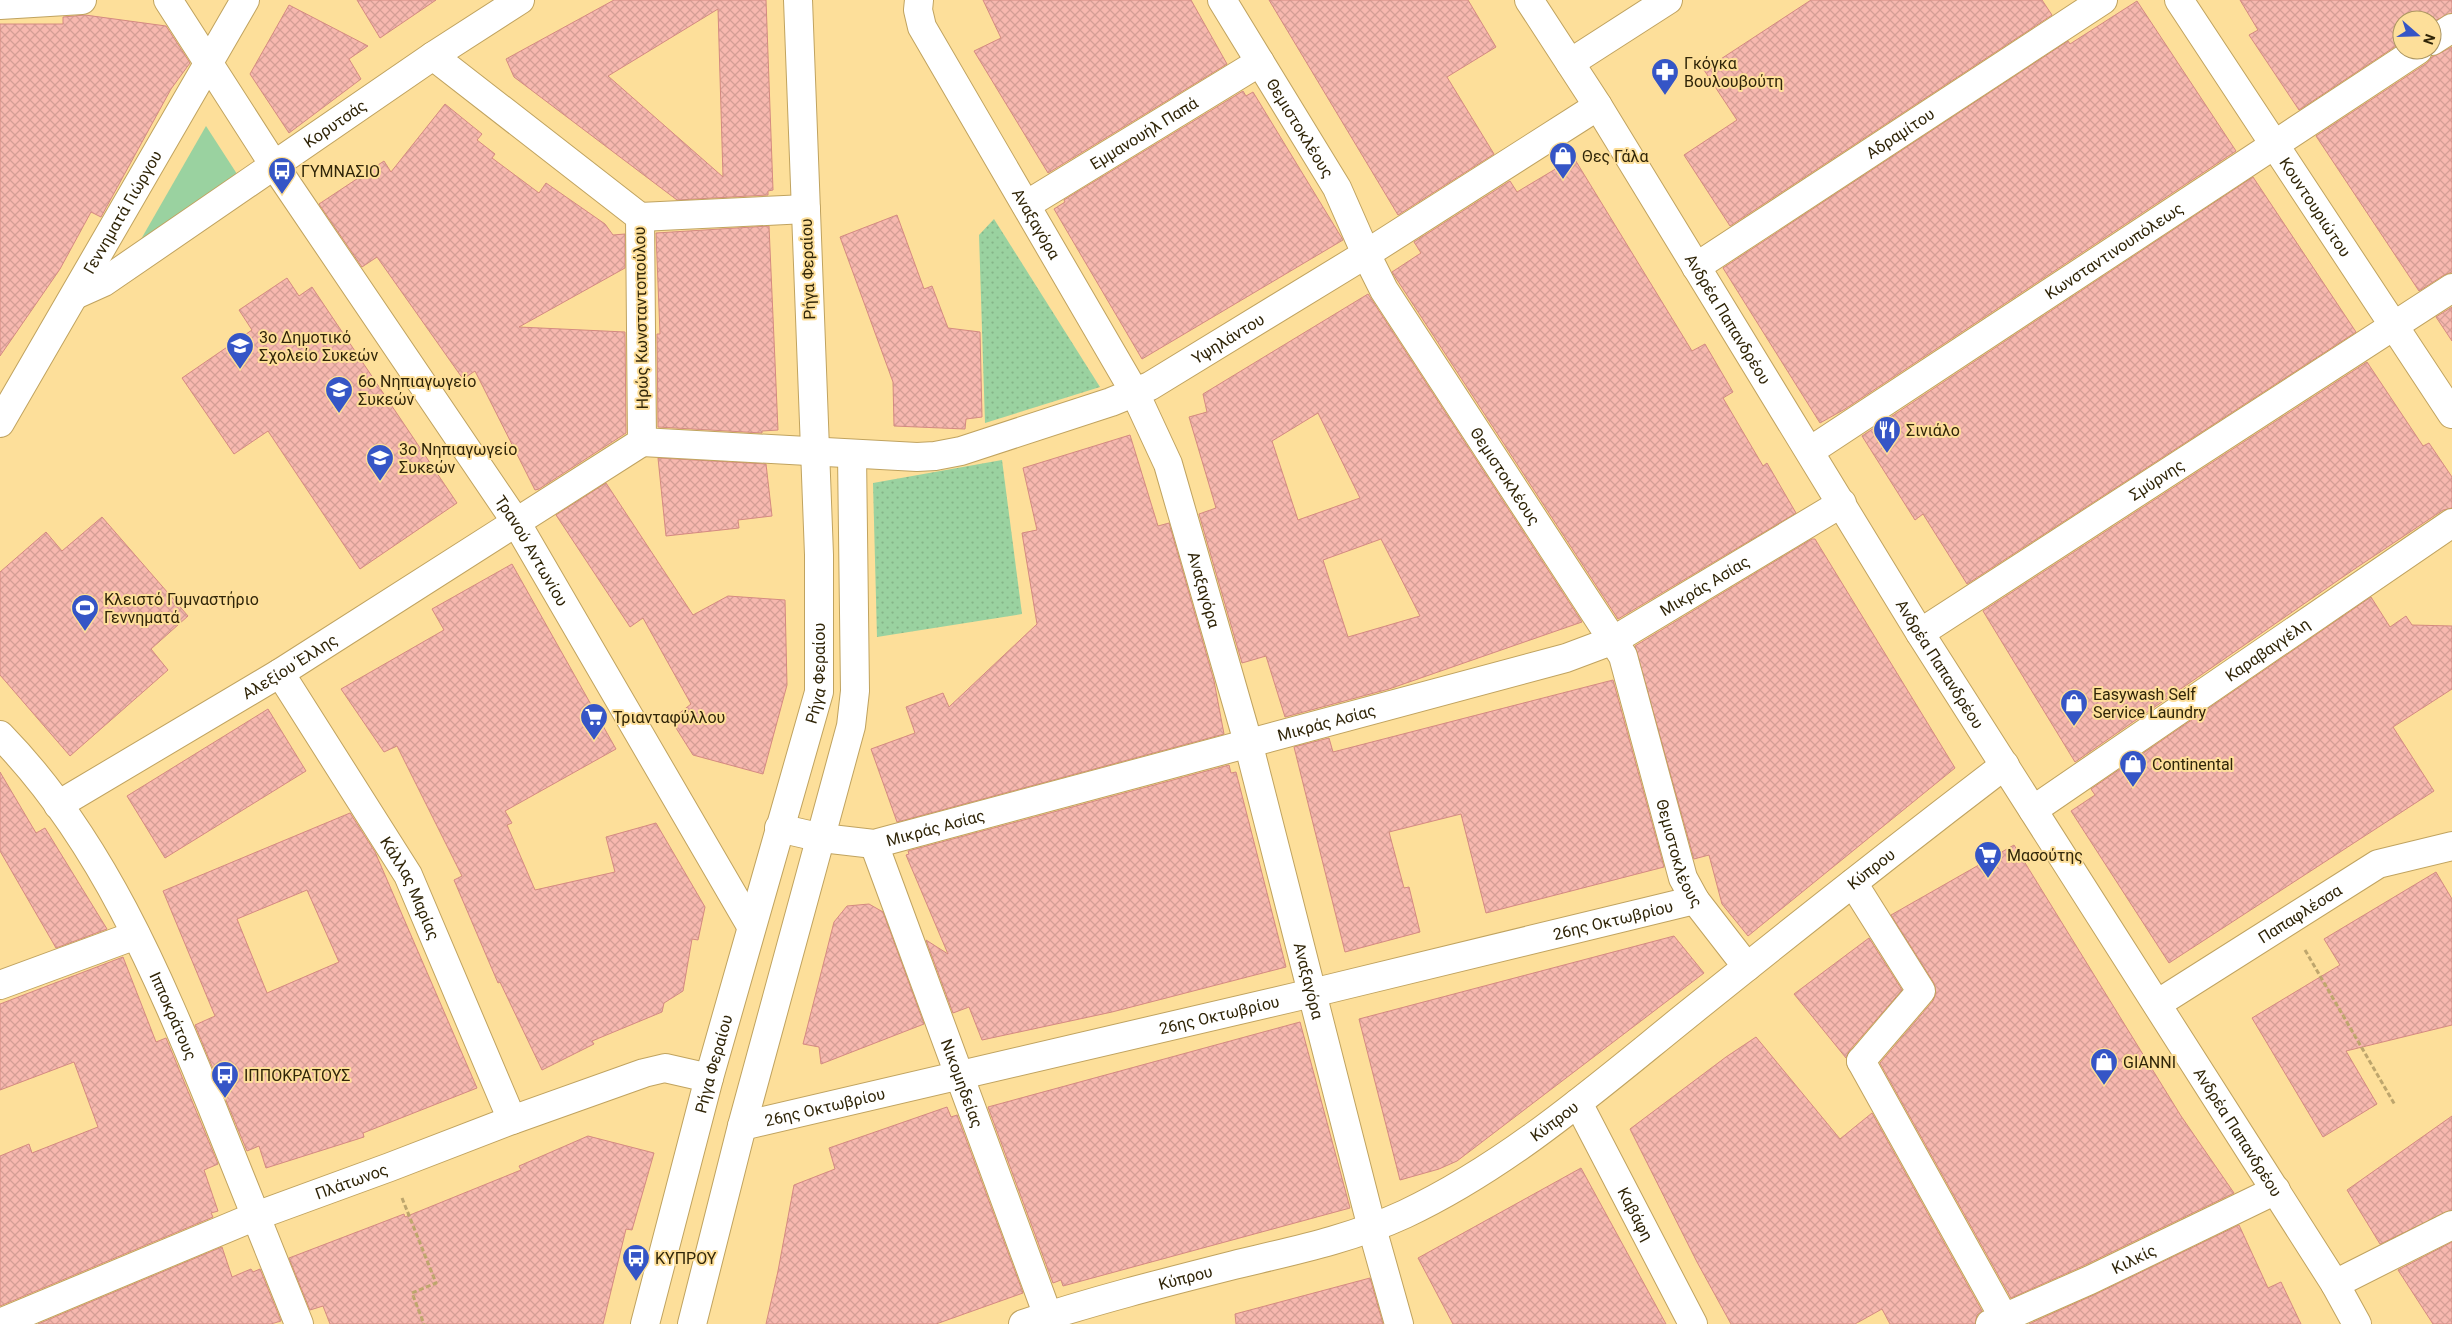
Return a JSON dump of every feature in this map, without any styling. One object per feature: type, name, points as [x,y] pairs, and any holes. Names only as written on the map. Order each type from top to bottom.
[{"type":"street","points":[[0,5],[82,0]]},
{"type":"street","name":"Τρανού Αντωνίου","points":[[168,0],[274,165],[516,522],[751,926]]},
{"type":"street","name":"Γεννηματά Γιώργου","points":[[0,422],[245,0]]},
{"type":"street","name":"Κορυτσάς","points":[[75,295],[104,282],[433,56],[520,0]]},
{"type":"street","name":"Ρήγα Φεραίου","points":[[645,1324],[709,1078],[819,692],[819,555],[798,0]]},
{"type":"street","name":"Αναξαγόρα","points":[[919,0],[918,10],[922,27],[1135,393],[1165,456],[1180,501],[1248,742],[1372,1228],[1399,1324]]},
{"type":"street","name":"Θεμιστοκλέους","points":[[1222,0],[1337,188],[1384,290],[1614,640],[1627,665],[1682,878],[1695,900],[1747,967]]},
{"type":"street","name":"Ανδρέα Παπανδρέου","points":[[1530,0],[1598,106],[1920,632],[2336,1284],[2357,1324]]},
{"type":"street","points":[[1570,63],[1668,0]]},
{"type":"street","name":"Αδραμίτου","points":[[1696,267],[2103,0]]},
{"type":"street","name":"Κουντουριώτου","points":[[2179,0],[2452,414]]},
{"type":"street","name":"Ηρώς Κωνσταντοπούλου","points":[[433,56],[640,217],[642,442]]},
{"type":"street","name":"Κωνσταντινουπόλεως","points":[[1810,451],[2403,60]]},
{"type":"street","name":"Εμμανουήλ Παπά","points":[[1026,205],[1260,62]]},
{"type":"street","name":"Υψηλάντου","points":[[642,442],[916,457],[943,455],[1135,393],[1161,380],[1366,254],[1598,106]]},
{"type":"street","points":[[640,217],[806,209]]},
{"type":"street","name":"Σμύρνης","points":[[1920,632],[2452,288]]},
{"type":"street","points":[[516,522],[642,442]]},
{"type":"street","points":[[692,1324],[742,1126],[846,750],[854,706],[852,454]]},
{"type":"street","name":"Μικράς Ασίας","points":[[779,828],[822,838],[874,844],[1566,658],[1614,640],[1842,503]]},
{"type":"street","name":"Αλεξίου Έλλης","points":[[58,805],[280,673],[516,522]]},
{"type":"street","name":"Καραβαγγέλη","points":[[2033,810],[2452,523]]},
{"type":"street","name":"Κάλλας Μαρίας","points":[[280,673],[408,875],[512,1120]]},
{"type":"street","name":"Ιπποκράτους","points":[[0,735],[27,764],[58,805],[98,865],[136,935],[174,1013],[299,1324]]},
{"type":"street","name":"Κύπρου","points":[[1040,1321],[1142,1289],[1307,1248],[1372,1228],[1431,1201],[1468,1181],[1578,1103],[1853,883],[2005,765]]},
{"type":"street","name":"Νικομηδείας","points":[[874,844],[958,1075],[1040,1321]]},
{"type":"street","name":"Παπαφλέσσα","points":[[2157,1004],[2378,864],[2452,846]]},
{"type":"street","points":[[1853,883],[1921,991],[1860,1060],[1997,1321]]},
{"type":"street","name":"26ης Οκτωβρίου","points":[[742,1126],[1312,993],[1695,900]]},
{"type":"street","points":[[0,985],[136,935]]},
{"type":"street","name":"Πλάτωνος","points":[[0,1323],[256,1216],[390,1168],[512,1120],[664,1068],[709,1078]]},
{"type":"street","name":"Καβάφη","points":[[1578,1103],[1693,1324]]},
{"type":"street","name":"Κιλκίς","points":[[1997,1321],[2090,1280],[2276,1190]]},
{"type":"street","points":[[2336,1284],[2452,1225]]},
{"type":"path","points":[[2303,947],[2395,1105]]},
{"type":"path","points":[[390,1168],[436,1283],[412,1293],[424,1324]]},
{"type":"green space","points":[[206,126],[237,174],[140,241]]},
{"type":"green space","points":[[994,219],[1100,387],[985,423],[979,235]]},
{"type":"green space","points":[[1002,460],[1022,614],[877,637],[873,483]]},
{"type":"building","points":[[357,0],[436,0],[380,38]]},
{"type":"building","points":[[614,0],[766,0],[773,190],[768,191],[768,195],[677,200],[514,77],[506,59]],"holes":[[[718,9],[723,177],[608,76]]]},
{"type":"building","points":[[983,0],[1191,0],[1227,64],[1048,173],[974,51],[1001,38]]},
{"type":"building","points":[[1269,0],[1468,0],[1496,47],[1447,77],[1494,154],[1398,215]]},
{"type":"building","points":[[1811,0],[2042,0],[2052,15],[1730,226],[1684,155],[1737,120],[1704,70]]},
{"type":"building","points":[[2240,0],[2452,0],[2452,13],[2442,18],[2442,10],[2392,10],[2392,49],[2299,110],[2249,35],[2258,30]]},
{"type":"building","points":[[2137,1],[2236,151],[1845,409],[1820,423],[1723,268],[2068,41],[2070,44]]},
{"type":"building","points":[[289,5],[368,46],[349,59],[361,79],[289,133],[250,74]]},
{"type":"building","points":[[85,15],[166,26],[190,63],[171,89],[101,217],[91,212],[60,269],[0,356],[0,24],[63,24],[63,17]]},
{"type":"building","points":[[2452,47],[2452,272],[2419,291],[2316,136],[2430,60],[2442,60],[2442,52]]},
{"type":"building","points":[[1243,91],[1246,96],[1253,92],[1343,240],[1142,359],[1054,209],[1065,202],[1064,200]]},
{"type":"building","points":[[445,104],[482,134],[477,140],[495,154],[492,158],[539,193],[546,183],[605,224],[613,235],[625,234],[625,268],[519,327],[625,332],[626,433],[535,490],[475,371],[463,379],[377,257],[362,267],[319,204],[384,161],[391,172]]},
{"type":"building","points":[[1574,158],[1692,351],[1705,344],[1733,392],[1723,398],[1763,466],[1767,463],[1796,513],[1618,619],[1392,272],[1421,253],[1414,242],[1510,181],[1517,192]]},
{"type":"building","points":[[2253,177],[2356,332],[1967,584],[1923,514],[1915,520],[1862,436]]},
{"type":"building","points":[[897,215],[924,289],[932,286],[948,328],[980,332],[982,417],[966,419],[965,429],[894,426],[893,382],[840,237]]},
{"type":"building","points":[[769,226],[778,430],[762,431],[762,433],[658,427],[657,334],[660,334],[656,233]]},
{"type":"building","points":[[287,278],[299,296],[312,287],[457,503],[360,569],[268,431],[234,454],[182,378],[252,330],[239,310]]},
{"type":"building","points":[[1368,294],[1582,622],[1389,689],[1285,717],[1266,656],[1242,663],[1199,514],[1216,508],[1189,417],[1207,412],[1203,394]],"holes":[[[1318,413],[1360,498],[1298,520],[1272,441]],[[1381,539],[1420,616],[1348,637],[1323,560]]]},
{"type":"building","points":[[2452,307],[2452,341],[2436,317]]},
{"type":"building","points":[[2367,362],[2423,446],[2429,443],[2452,477],[2452,508],[2443,510],[2353,570],[2075,762],[1983,611]]},
{"type":"building","points":[[1130,435],[1158,526],[1169,523],[1214,681],[1224,734],[897,822],[871,749],[915,733],[906,707],[943,693],[949,707],[1037,624],[1022,533],[1037,530],[1023,468]]},
{"type":"building","points":[[658,458],[766,464],[772,516],[738,520],[739,528],[666,536]]},
{"type":"building","points":[[606,483],[693,615],[728,596],[785,600],[787,685],[763,774],[693,755],[671,720],[691,704],[643,618],[630,627],[556,515]]},
{"type":"building","name":"Κλειστό Γυμναστήριο Γεννηματά","points":[[102,517],[188,616],[151,649],[168,670],[70,756],[0,675],[0,572],[46,532],[62,551]]},
{"type":"building","points":[[1812,539],[1815,539],[1955,768],[1748,936],[1722,904],[1709,855],[1694,859],[1635,646]]},
{"type":"building","points":[[512,564],[616,749],[505,811],[512,823],[507,825],[535,890],[615,872],[606,837],[656,823],[705,907],[698,940],[692,939],[683,991],[664,1003],[662,1012],[592,1041],[594,1044],[542,1070],[500,982],[498,983],[454,880],[462,876],[397,746],[384,752],[341,689],[444,630],[432,609]]},
{"type":"building","points":[[2371,597],[2390,627],[2406,616],[2412,625],[2452,626],[2452,689],[2393,727],[2434,791],[2169,963],[2071,811],[2095,795],[2091,789]]},
{"type":"building","points":[[1613,680],[1664,867],[1486,913],[1461,814],[1389,832],[1404,888],[1409,887],[1420,932],[1345,952],[1294,747],[1329,738],[1333,752]]},
{"type":"building","points":[[268,709],[306,771],[165,858],[127,796]]},
{"type":"building","points":[[1229,765],[1231,773],[1236,772],[1286,967],[1112,1012],[982,1040],[969,1007],[953,1013],[926,940],[948,954],[906,855],[909,854],[908,851]]},
{"type":"building","points":[[0,772],[36,833],[45,828],[107,929],[56,948],[0,851]]},
{"type":"building","points":[[350,813],[375,852],[477,1088],[363,1133],[364,1137],[266,1168],[259,1146],[247,1151],[195,1025],[215,1016],[163,891]],"holes":[[[307,890],[339,962],[267,993],[237,919]]]},
{"type":"building","points":[[2014,845],[2181,1116],[2234,1193],[2083,1266],[2011,1298],[1880,1063],[1933,1001],[1936,993],[1934,983],[1891,915]]},
{"type":"building","points":[[2436,872],[2452,899],[2452,1025],[2346,1051],[2377,1104],[2323,1137],[2252,1018],[2340,965],[2324,939]]},
{"type":"building","points":[[869,904],[883,912],[924,1024],[821,1064],[819,1047],[803,1044],[834,922],[847,906]]},
{"type":"building","points":[[1674,936],[1704,973],[1457,1161],[1439,1169],[1400,1180],[1359,1019]]},
{"type":"building","points":[[1869,938],[1902,990],[1849,1051],[1846,1058],[1794,994]]},
{"type":"building","points":[[123,957],[156,1042],[166,1038],[218,1164],[204,1170],[218,1211],[211,1213],[213,1217],[0,1306],[0,1156],[29,1144],[32,1153],[98,1127],[74,1062],[0,1090],[0,1004]]},
{"type":"building","points":[[1300,1022],[1350,1208],[1063,1286],[1061,1280],[1053,1283],[988,1107]]},
{"type":"building","points":[[1756,1037],[1840,1139],[1872,1113],[1982,1311],[1977,1315],[1975,1324],[1890,1324],[1882,1309],[1855,1324],[1731,1324],[1697,1262],[1630,1129],[1726,1057]]},
{"type":"building","points":[[947,1107],[951,1117],[957,1115],[1023,1293],[936,1324],[766,1324],[794,1185],[835,1169],[829,1148]]},
{"type":"building","points":[[2452,1116],[2452,1210],[2380,1244],[2347,1190]]},
{"type":"building","points":[[588,1136],[654,1153],[632,1230],[626,1229],[603,1324],[330,1324],[323,1306],[310,1310],[289,1258],[404,1214],[405,1217],[521,1170],[519,1166]]},
{"type":"building","points":[[1581,1168],[1666,1324],[1453,1324],[1418,1258]]},
{"type":"building","points":[[2239,1225],[2268,1288],[2281,1282],[2301,1324],[2029,1324],[2096,1294]]},
{"type":"building","points":[[2452,1242],[2452,1324],[2433,1324],[2398,1270]]},
{"type":"building","points":[[222,1247],[232,1277],[251,1269],[253,1272],[260,1269],[281,1321],[271,1324],[38,1324]]},
{"type":"building","points":[[1370,1278],[1383,1324],[1236,1324],[1235,1314]]},
{"type":"place","name":"Γκόγκα Βουλουβούτη","points":[[1665,96]]},
{"type":"place","name":"Θες Γάλα","points":[[1563,180]]},
{"type":"place","name":"ΓΥΜΝΑΣΙΟ","points":[[282,195]]},
{"type":"place","name":"3ο Δημοτικό Σχολείο Συκεών","points":[[240,370]]},
{"type":"place","name":"6ο Νηπιαγωγείο Συκεών","points":[[339,414]]},
{"type":"place","name":"Σινιάλο","points":[[1887,454]]},
{"type":"place","name":"3ο Νηπιαγωγείο Συκεών","points":[[380,482]]},
{"type":"place","name":"Κλειστό Γυμναστήριο Γεννηματά","points":[[85,632]]},
{"type":"place","name":"Easywash Self Service Laundry","points":[[2074,727]]},
{"type":"place","name":"Τριανταφύλλου","points":[[594,741]]},
{"type":"place","name":"Continental","points":[[2133,788]]},
{"type":"place","name":"Μασούτης","points":[[1988,879]]},
{"type":"place","name":"GIANNI","points":[[2104,1086]]},
{"type":"place","name":"ΙΠΠΟΚΡΑΤΟΥΣ","points":[[225,1099]]},
{"type":"place","name":"ΚΥΠΡΟΥ","points":[[636,1282]]}]
